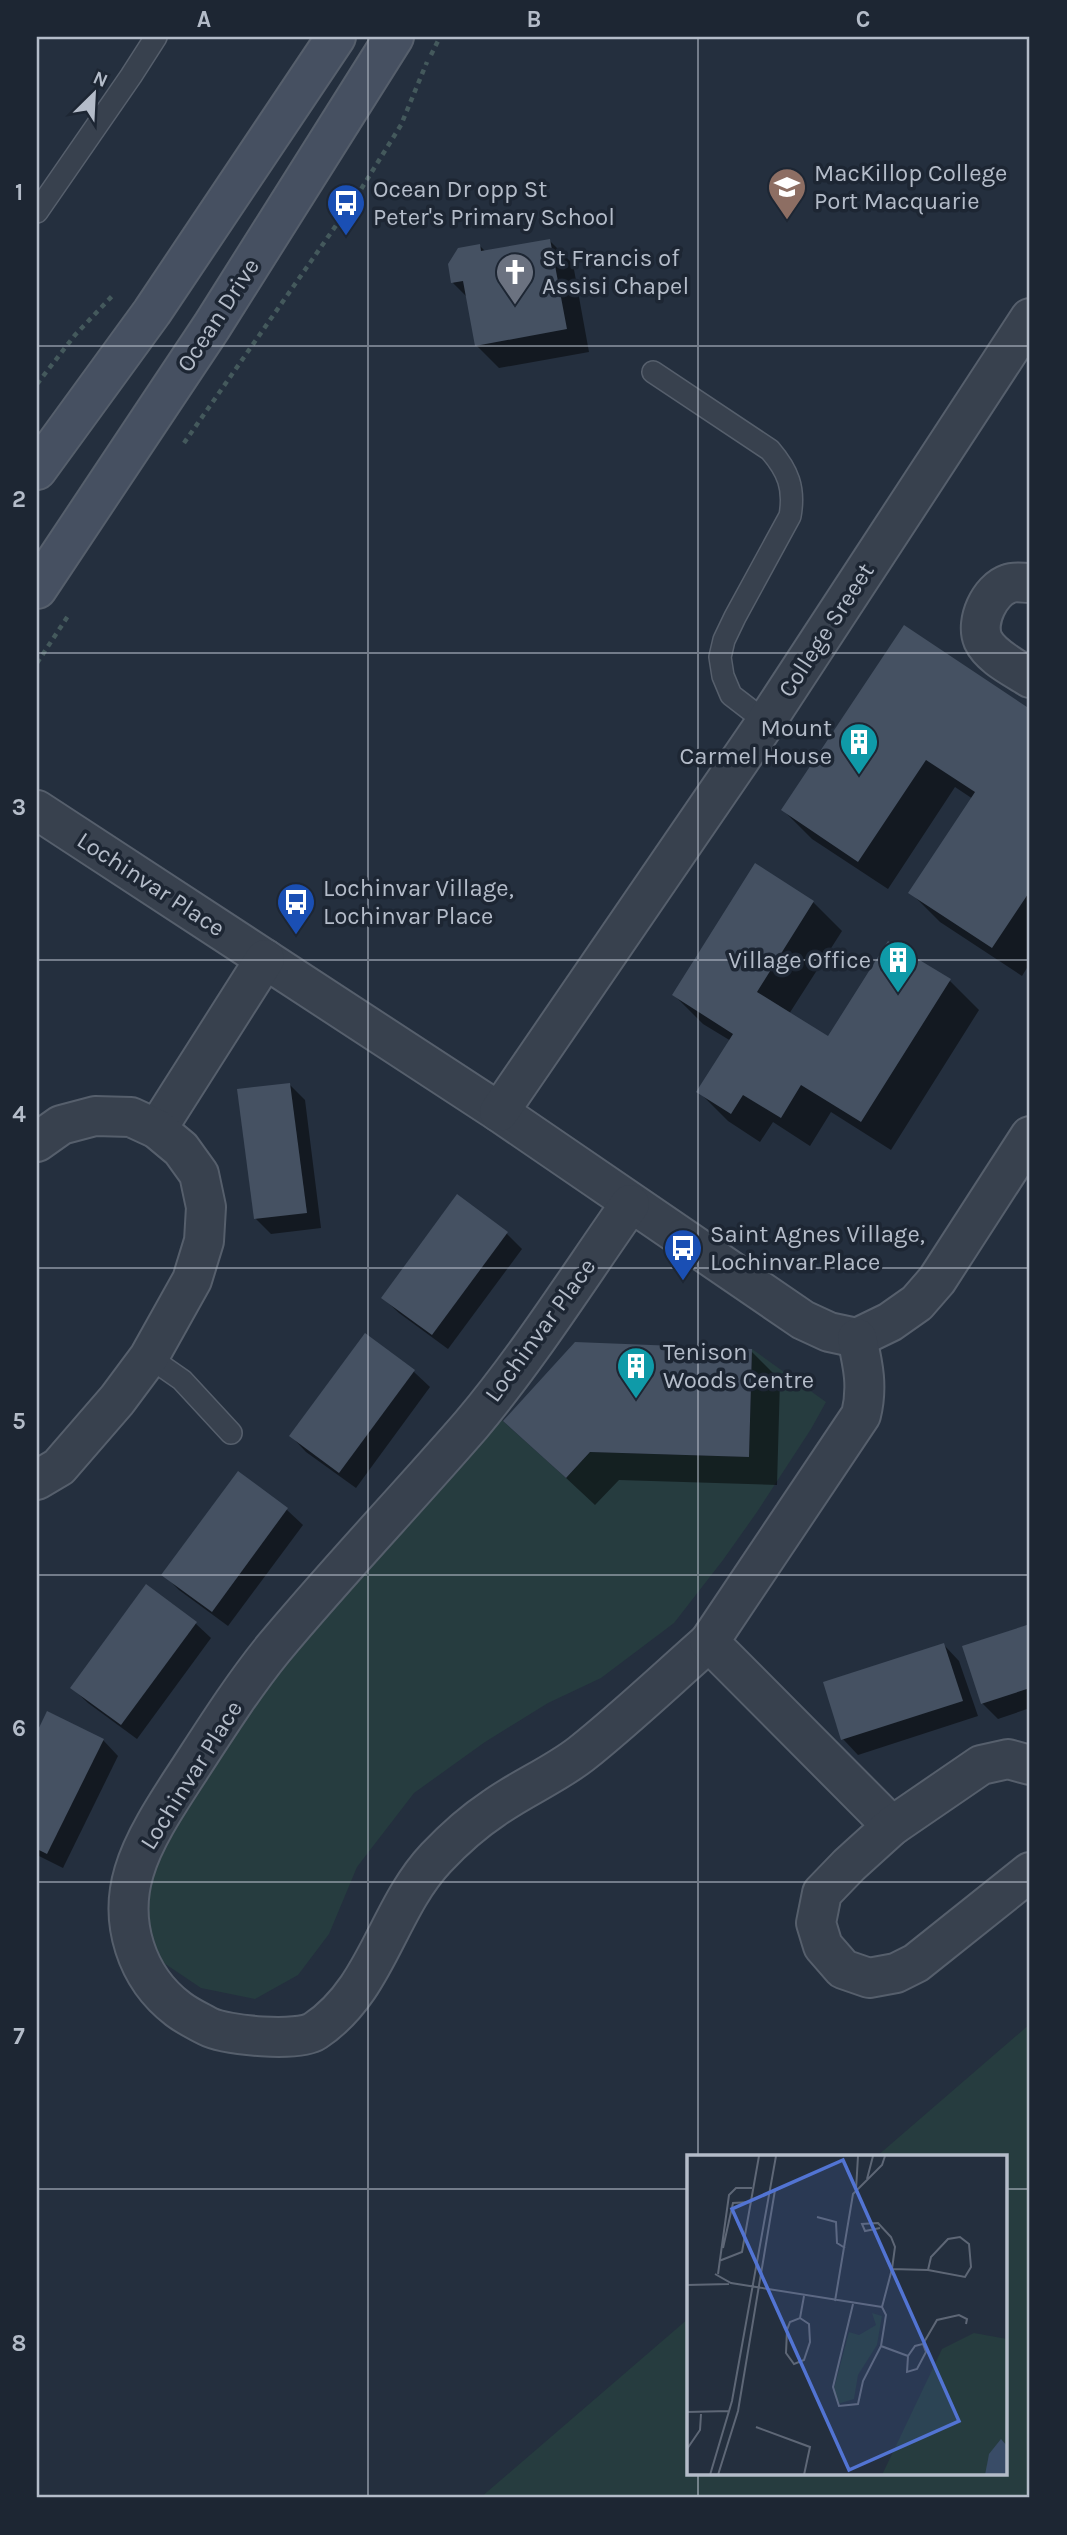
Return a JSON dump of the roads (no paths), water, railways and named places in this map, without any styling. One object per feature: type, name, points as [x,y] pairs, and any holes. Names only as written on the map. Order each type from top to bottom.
[{"type":"main road","points":[[37,470],[152,312],[336,37]]},
{"type":"main road","name":"Ocean Drive","points":[[37,589],[212,326],[394,37]]},
{"type":"street","name":"College Sreeet","points":[[499,1112],[766,722],[1030,318]]},
{"type":"street","points":[[1030,583],[1010,583],[995,591],[982,623],[982,638],[991,652],[1030,678]]},
{"type":"street","name":"Lochinvar Place","points":[[37,810],[499,1112],[803,1320],[829,1332],[857,1338],[865,1374],[866,1397],[861,1415],[709,1642],[579,1755],[493,1808],[439,1855],[413,1889],[375,1961],[344,2007],[311,2035],[256,2037],[214,2030],[178,2009],[152,1983],[136,1955],[128,1927],[134,1872],[170,1799],[219,1723],[270,1652],[356,1551],[472,1424],[507,1379],[630,1204]]},
{"type":"street","points":[[157,1129],[265,959]]},
{"type":"street","points":[[37,1142],[61,1125],[95,1116],[131,1117],[157,1129],[181,1149],[199,1174],[206,1207],[204,1241],[192,1280],[149,1357],[117,1400],[59,1467],[37,1480]]},
{"type":"street","points":[[857,1338],[899,1316],[917,1303],[937,1280],[1030,1136]]},
{"type":"street","points":[[709,1642],[892,1826]]},
{"type":"street","points":[[1030,1765],[1007,1759],[981,1765],[892,1826],[849,1864],[822,1893],[816,1923],[823,1946],[843,1969],[869,1978],[896,1973],[916,1963],[1030,1872]]},
{"type":"lane","points":[[37,212],[156,37]]},
{"type":"lane","points":[[653,373],[769,450],[783,466],[792,483],[793,502],[790,516],[734,617],[720,657],[723,676],[732,695],[766,722]]},
{"type":"lane","points":[[149,1357],[182,1380],[231,1433]]},
{"type":"place","name":"MacKillop College Port Macquarie","points":[[787,221]]},
{"type":"place","name":"Ocean Dr opp St Peter's Primary School","points":[[346,237]]},
{"type":"place","name":"St Francis of Assisi Chapel","points":[[515,306]]},
{"type":"place","name":"Mount Carmel House","points":[[859,776]]},
{"type":"place","name":"Lochinvar Village, Lochinvar Place","points":[[296,936]]},
{"type":"place","name":"Village Office","points":[[898,994]]},
{"type":"place","name":"Saint Agnes Village, Lochinvar Place","points":[[683,1282]]},
{"type":"place","name":"Tenison Woods Centre","points":[[636,1400]]}]
